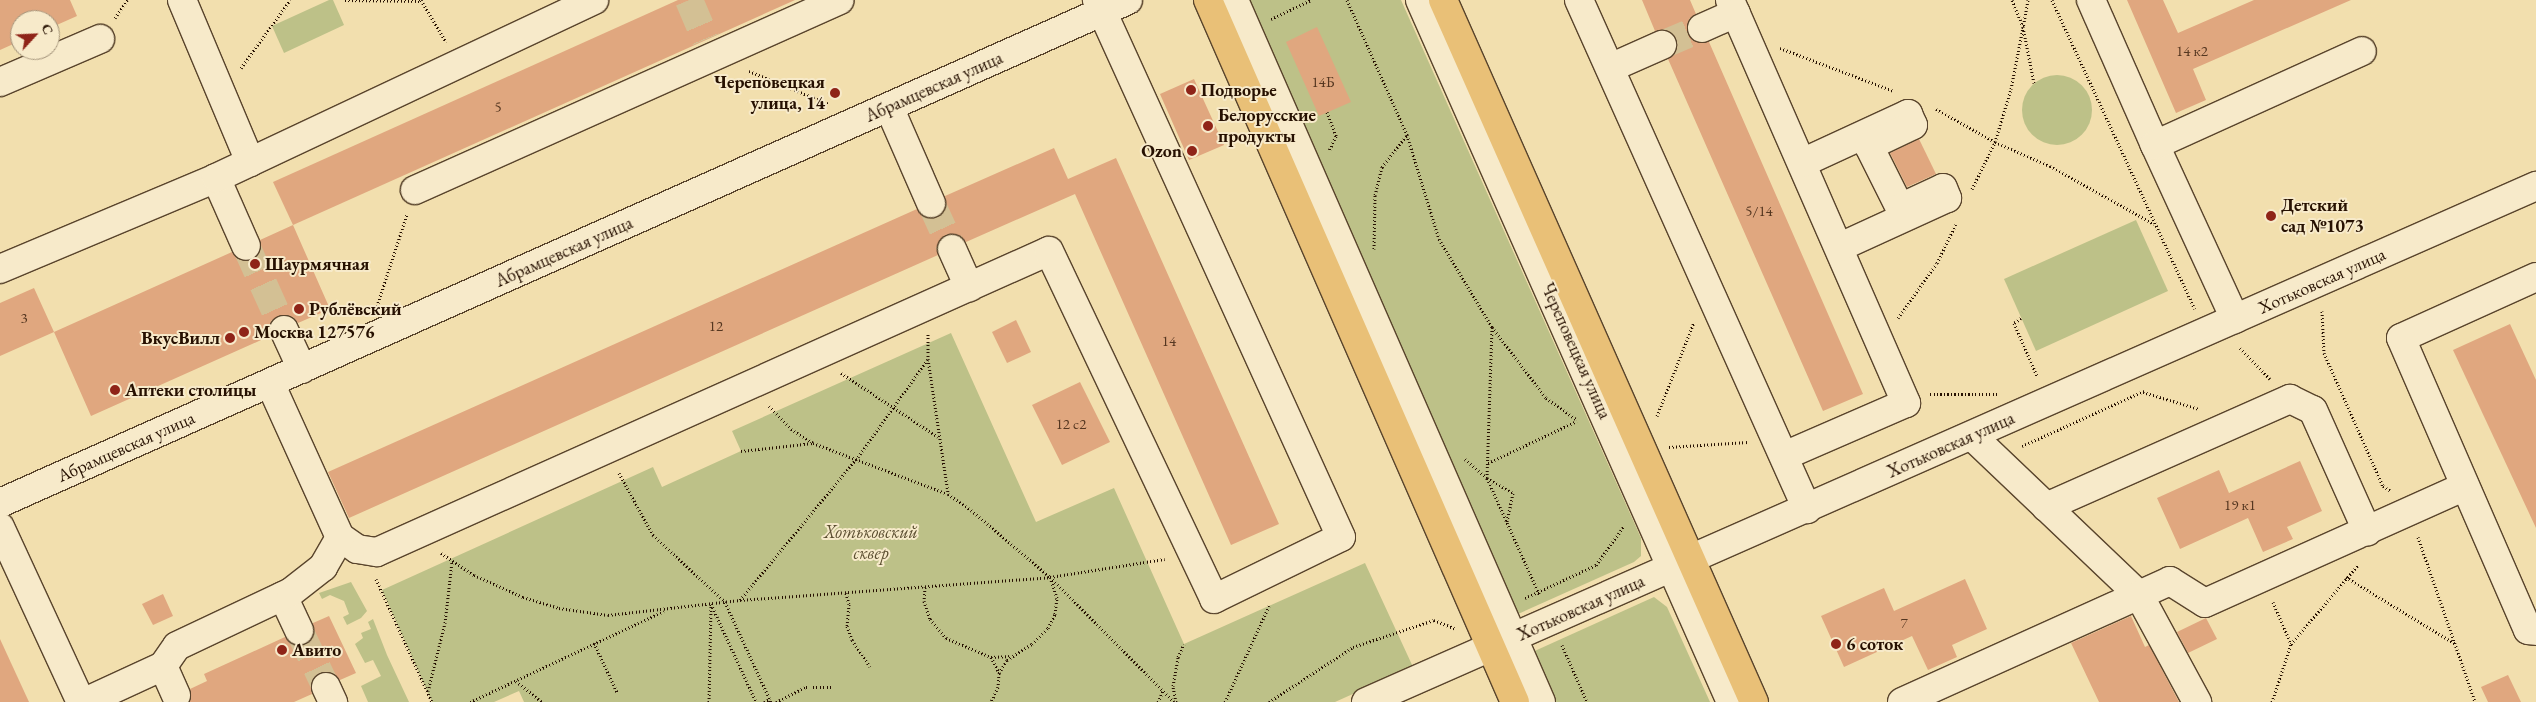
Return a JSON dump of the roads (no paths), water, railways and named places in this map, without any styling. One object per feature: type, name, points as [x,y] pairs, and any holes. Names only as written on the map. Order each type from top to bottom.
[{"type":"main road","points":[[1208,0],[1502,643],[1515,702]]},
{"type":"main road","name":"Череповецкая улица","points":[[1443,0],[1682,563],[1754,702]]},
{"type":"street","points":[[182,0],[250,162]]},
{"type":"street","points":[[0,270],[216,178],[594,0]]},
{"type":"street","points":[[415,190],[710,48],[839,0]]},
{"type":"street","name":"Абрамцевская улица","points":[[0,503],[889,107],[1099,6],[1128,0]]},
{"type":"street","points":[[1234,0],[1502,643],[1541,702]]},
{"type":"street","name":"Череповецкая улица","points":[[1420,0],[1682,563],[1731,702]]},
{"type":"street","points":[[1579,0],[1807,509]]},
{"type":"street","points":[[2091,0],[2235,319]]},
{"type":"street","points":[[270,383],[340,537],[357,548],[377,552],[1049,251],[1214,599],[1341,536],[1099,6]]},
{"type":"street","points":[[1702,28],[1733,6],[1840,247],[1906,403],[1780,448]]},
{"type":"street","points":[[0,82],[100,39]]},
{"type":"street","points":[[1610,68],[1662,45]]},
{"type":"street","points":[[2156,145],[2362,51]]},
{"type":"street","points":[[889,107],[931,202]]},
{"type":"street","points":[[1802,163],[1908,114],[1913,125],[1869,146],[1900,208],[1943,188],[1947,198],[1840,247]]},
{"type":"street","points":[[216,178],[246,246]]},
{"type":"street","name":"Хотьковская улица","points":[[1366,702],[2536,186]]},
{"type":"street","points":[[952,249],[969,287]]},
{"type":"street","points":[[2536,276],[2401,338],[2528,630],[2536,632]]},
{"type":"street","points":[[284,330],[302,369]]},
{"type":"street","points":[[2046,507],[2290,399],[2313,410],[2367,531]]},
{"type":"street","points":[[1972,436],[2138,595],[2197,702]]},
{"type":"street","points":[[1902,702],[2170,581],[2205,604],[2465,486]]},
{"type":"street","points":[[0,527],[83,702],[163,666],[177,646],[283,596],[322,567],[340,537]]},
{"type":"street","points":[[283,596],[299,630]]},
{"type":"street","points":[[163,666],[176,695]]},
{"type":"tunnel","points":[[689,0],[706,40]]},
{"type":"tunnel","points":[[1662,45],[1702,28]]},
{"type":"tunnel","points":[[931,203],[952,249]]},
{"type":"tunnel","points":[[246,246],[284,330]]},
{"type":"tunnel","points":[[299,630],[326,687]]},
{"type":"place","name":"Подворье","points":[[1191,90]]},
{"type":"place","name":"Череповецкая улица, 14","points":[[835,93]]},
{"type":"place","name":"Белорусские продукты","points":[[1208,126]]},
{"type":"place","name":"Ozon","points":[[1192,151]]},
{"type":"place","name":"Детский сад №1073","points":[[2271,216]]},
{"type":"place","name":"Шаурмячная","points":[[255,264]]},
{"type":"place","name":"Рублёвский","points":[[299,309]]},
{"type":"place","name":"Москва 127576","points":[[244,332]]},
{"type":"place","name":"ВкусВилл","points":[[230,338]]},
{"type":"place","name":"Аптеки столицы","points":[[115,390]]},
{"type":"place","name":"6 соток","points":[[1836,644]]},
{"type":"place","name":"Авито","points":[[282,650]]},
{"type":"park label","name":"Хотьковский сквер","points":[[871,543]]}]
